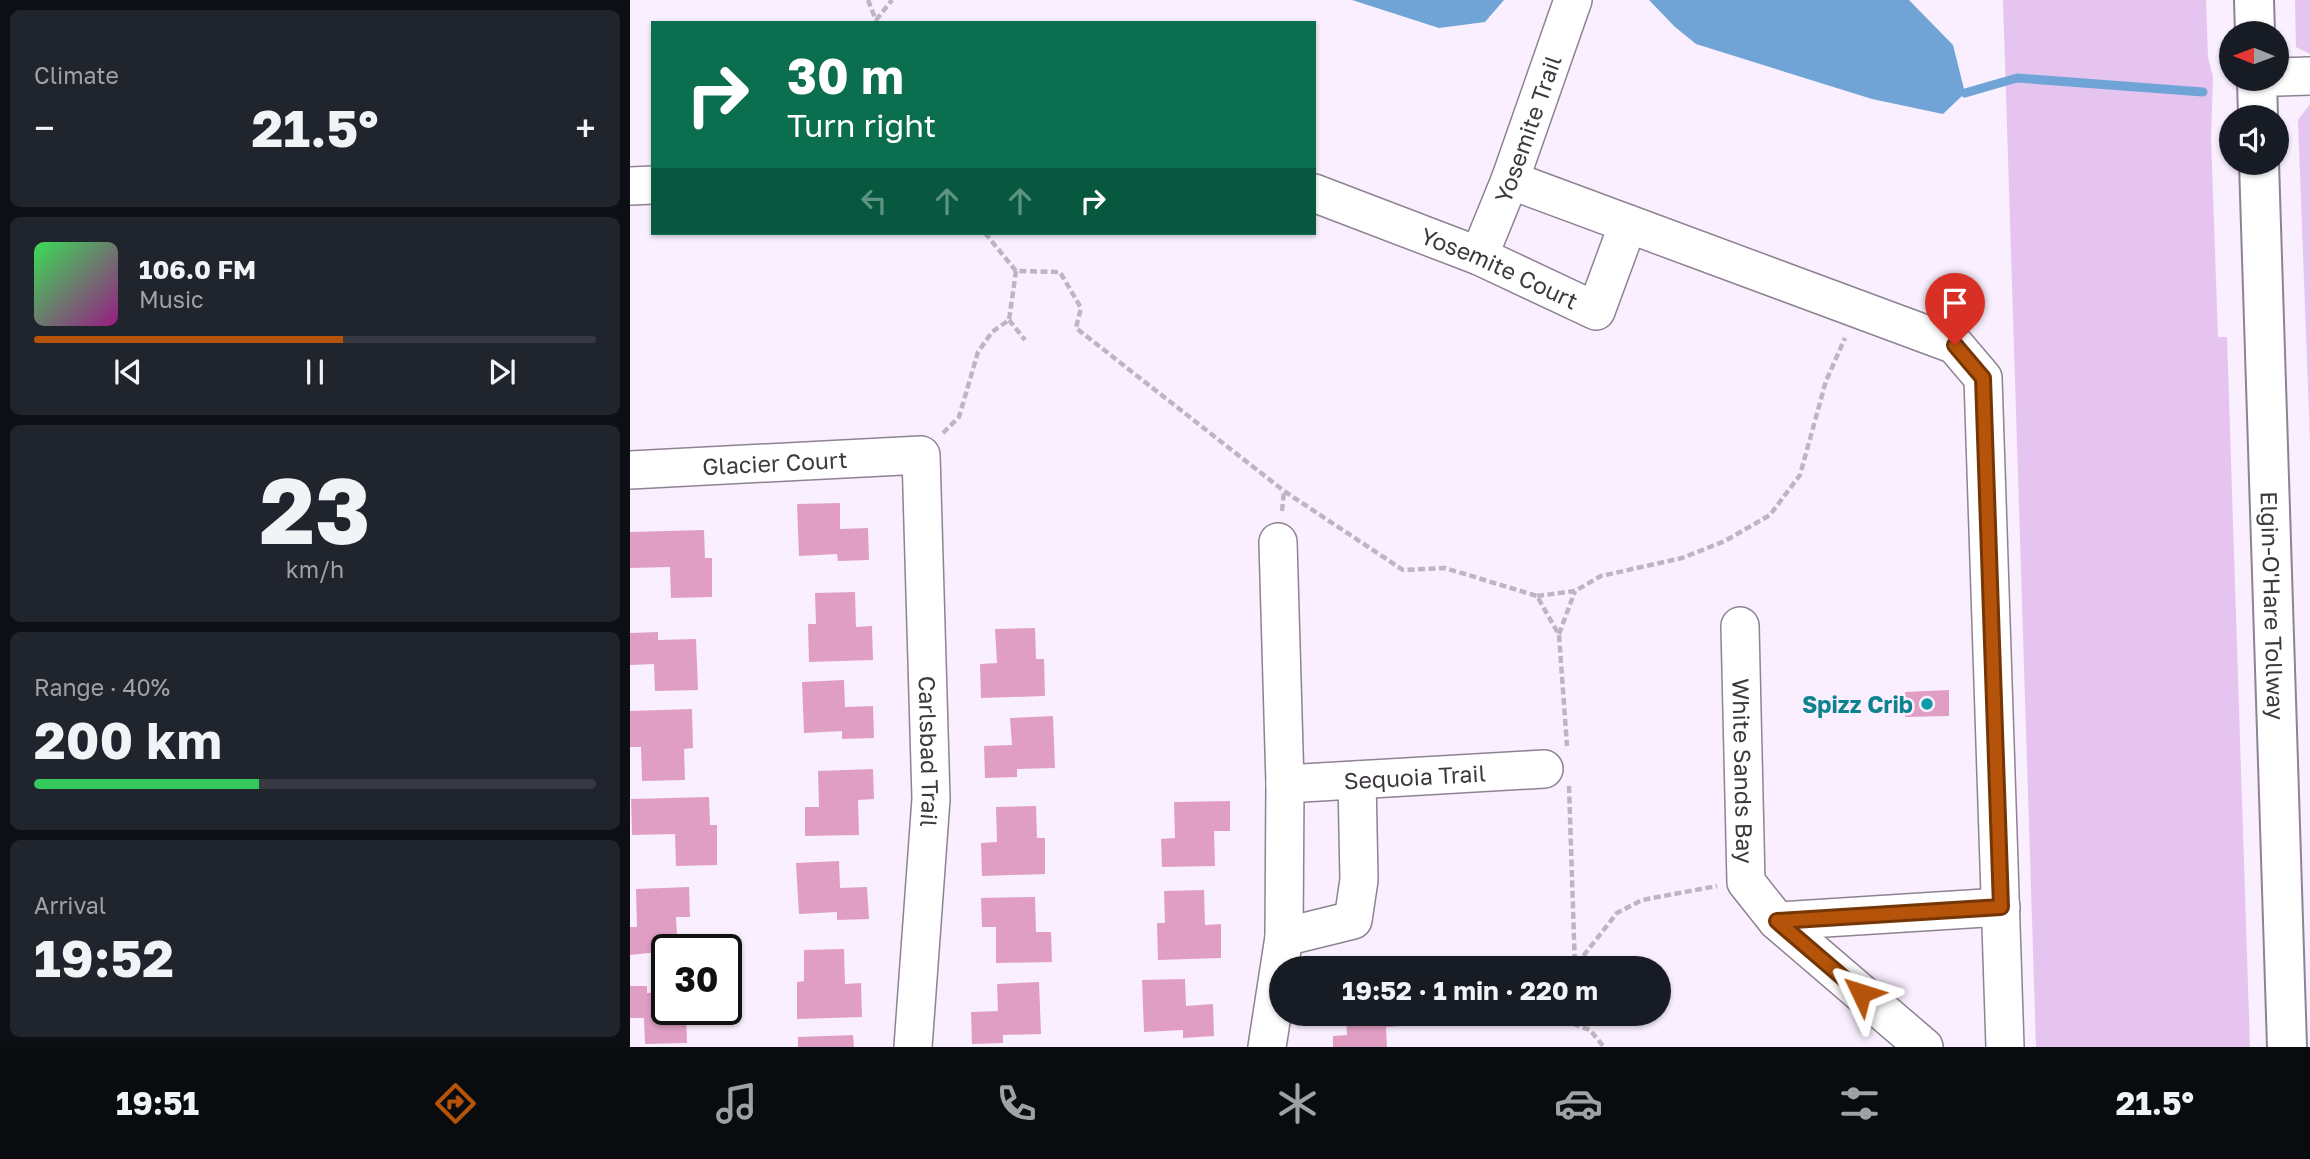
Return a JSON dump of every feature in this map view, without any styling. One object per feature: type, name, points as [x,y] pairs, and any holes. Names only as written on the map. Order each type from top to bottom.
[{"type":"highway","points":[[2254,0],[2255,21]]},
{"type":"highway","name":"Elgin-O'Hare Tollway","points":[[2259,175],[2287,1047]]},
{"type":"street","name":"Yosemite Trail","points":[[1479,256],[1510,180],[1573,0]]},
{"type":"street","points":[[2289,77],[2310,76]]},
{"type":"street","points":[[1510,180],[1955,345],[1983,378],[2005,1047]]},
{"type":"street","points":[[630,186],[651,185]]},
{"type":"street","name":"Yosemite Court","points":[[1316,194],[1479,256],[1595,311],[1628,224]]},
{"type":"street","name":"Glacier Court","points":[[630,470],[921,455]]},
{"type":"street","name":"Carlsbad Trail","points":[[913,1047],[931,799],[921,455]]},
{"type":"street","points":[[1267,1047],[1284,937],[1285,784],[1278,542]]},
{"type":"street","name":"White Sands Bay","points":[[1740,626],[1746,882],[1777,921],[1924,1047]]},
{"type":"street","name":"Sequoia Trail","points":[[1285,784],[1560,768]]},
{"type":"street","points":[[1284,937],[1353,920],[1359,880],[1357,780]]},
{"type":"street","points":[[1777,921],[2001,907]]},
{"type":"path","points":[[868,0],[876,21]]},
{"type":"path","points":[[876,21],[892,0]]},
{"type":"path","points":[[921,455],[959,417],[978,352],[992,332],[1009,320],[1016,271],[987,235]]},
{"type":"path","points":[[1016,271],[1060,272],[1081,308],[1076,328],[1284,491],[1403,570],[1445,568],[1538,596],[1575,591],[1601,576],[1682,558],[1724,541],[1770,515],[1800,475],[1826,381],[1859,309]]},
{"type":"path","points":[[1009,320],[1025,340]]},
{"type":"path","points":[[1575,591],[1559,635],[1560,768],[1575,956]]},
{"type":"path","points":[[1538,596],[1559,635]]},
{"type":"path","points":[[1584,956],[1617,913],[1642,900],[1746,882]]},
{"type":"path","points":[[1579,1026],[1590,1030],[1604,1047]]},
{"type":"shaded area","points":[[2003,0],[2206,0],[2208,57],[2213,77],[2211,138],[2218,337],[2227,337],[2250,1047],[2036,1047]]},
{"type":"shaded area","points":[[2295,0],[2310,0],[2310,54],[2296,47]]},
{"type":"shaded area","points":[[2310,104],[2310,441],[2298,120]]},
{"type":"water","points":[[1352,0],[1504,0],[1485,22],[1439,28]]},
{"type":"water","points":[[1649,0],[1909,0],[1953,45],[1965,93],[1943,114],[1872,99],[1696,44]]},
{"type":"building","points":[[840,503],[840,529],[868,528],[869,560],[838,561],[837,554],[799,556],[797,504]]},
{"type":"building","points":[[704,530],[705,558],[712,558],[712,597],[671,598],[670,567],[630,568],[630,532]]},
{"type":"building","points":[[855,592],[856,627],[872,626],[873,660],[809,662],[808,624],[816,624],[815,593]]},
{"type":"building","points":[[1035,628],[1036,659],[1044,659],[1045,696],[981,698],[980,664],[997,663],[995,629]]},
{"type":"building","points":[[658,632],[658,640],[696,639],[698,690],[655,691],[654,664],[630,665],[630,633]]},
{"type":"building","points":[[844,680],[845,707],[873,706],[874,738],[842,739],[842,731],[804,733],[802,682]]},
{"type":"building","name":"Spizz Crib","points":[[1949,690],[1949,716],[1905,717],[1905,692]]},
{"type":"building","points":[[692,709],[693,748],[684,749],[685,780],[642,781],[641,747],[630,747],[630,711]]},
{"type":"building","points":[[1053,716],[1055,768],[1017,769],[1017,777],[985,778],[984,746],[1012,745],[1010,718]]},
{"type":"building","points":[[873,769],[874,799],[858,800],[859,835],[805,836],[805,807],[819,807],[818,771]]},
{"type":"building","points":[[709,797],[710,825],[717,825],[717,865],[676,866],[675,834],[632,835],[631,799]]},
{"type":"building","points":[[1230,801],[1230,831],[1214,831],[1215,866],[1162,867],[1161,839],[1175,838],[1174,802]]},
{"type":"building","points":[[1036,806],[1037,838],[1045,838],[1045,874],[982,876],[981,843],[997,842],[996,807]]},
{"type":"building","points":[[839,861],[840,888],[867,887],[869,919],[837,920],[837,912],[799,914],[796,863]]},
{"type":"building","points":[[689,887],[690,917],[676,917],[677,934],[651,934],[651,953],[630,955],[630,927],[637,927],[636,889]]},
{"type":"building","points":[[1204,890],[1205,925],[1221,924],[1221,958],[1158,960],[1157,923],[1165,923],[1164,891]]},
{"type":"building","points":[[1035,897],[1036,932],[1051,932],[1052,962],[996,963],[996,927],[982,927],[981,898]]},
{"type":"building","points":[[844,949],[845,984],[861,983],[862,1017],[797,1019],[797,982],[804,981],[804,950]]},
{"type":"building","points":[[1185,979],[1186,1006],[1213,1004],[1214,1036],[1183,1038],[1183,1030],[1144,1032],[1142,980]]},
{"type":"building","points":[[1039,982],[1041,1034],[1003,1035],[1003,1043],[972,1044],[971,1012],[998,1011],[997,984]]},
{"type":"building","points":[[630,986],[647,986],[647,993],[651,993],[651,1025],[686,1025],[687,1043],[645,1044],[644,1018],[630,1018]]},
{"type":"building","points":[[1347,1026],[1402,1026],[1386,1027],[1387,1047],[1333,1047],[1333,1036],[1347,1035]]},
{"type":"building","points":[[853,1035],[854,1047],[798,1047],[798,1037]]},
{"type":"waterway","points":[[1965,93],[2017,78],[2203,92]]},
{"type":"place","name":"Spizz Crib","points":[[1927,704]]},
{"type":"route","points":[[1861,993],[1777,921],[2001,907],[1983,378],[1955,345]]}]
